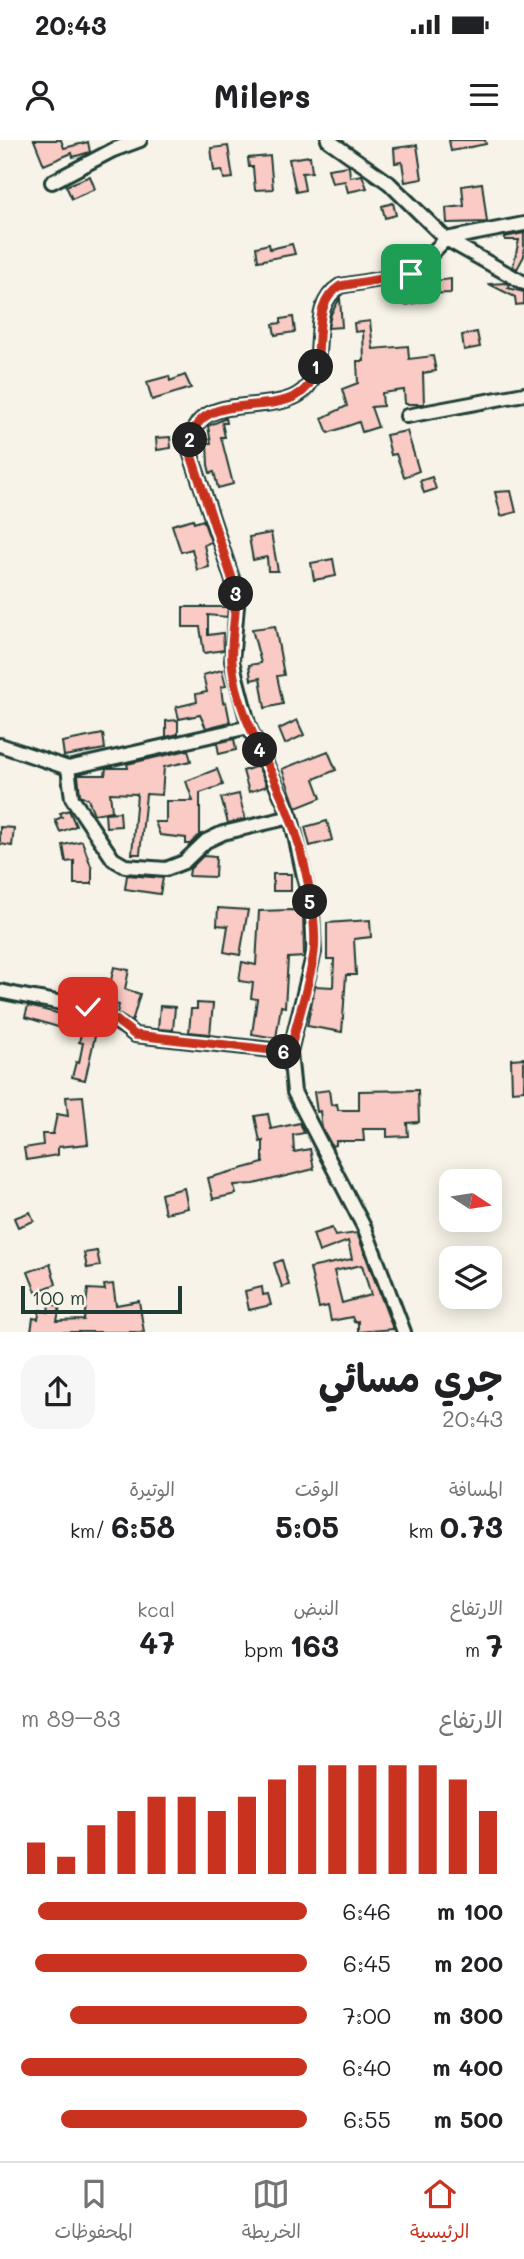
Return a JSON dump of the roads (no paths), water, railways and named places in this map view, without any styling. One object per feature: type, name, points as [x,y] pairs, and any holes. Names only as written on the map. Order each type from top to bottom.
[{"type":"street","points":[[52,181],[113,150],[140,140]]},
{"type":"street","points":[[328,140],[389,183],[446,239],[524,283]]},
{"type":"street","points":[[404,1332],[365,1229],[294,1091],[290,1052],[314,952],[312,913],[291,817],[249,727],[232,661],[237,606],[235,587],[190,452],[190,440],[197,422],[215,410],[278,402],[296,396],[309,386],[315,371],[322,306],[330,292],[340,286],[411,274],[446,239],[524,225]]},
{"type":"street","points":[[407,416],[524,394]]},
{"type":"street","points":[[0,745],[68,768],[249,727]]},
{"type":"street","points":[[68,768],[72,798],[113,859],[125,866],[166,869],[184,862],[206,841],[223,833],[291,817]]},
{"type":"street","points":[[0,991],[88,1007],[116,1020],[135,1035],[290,1052]]}]
